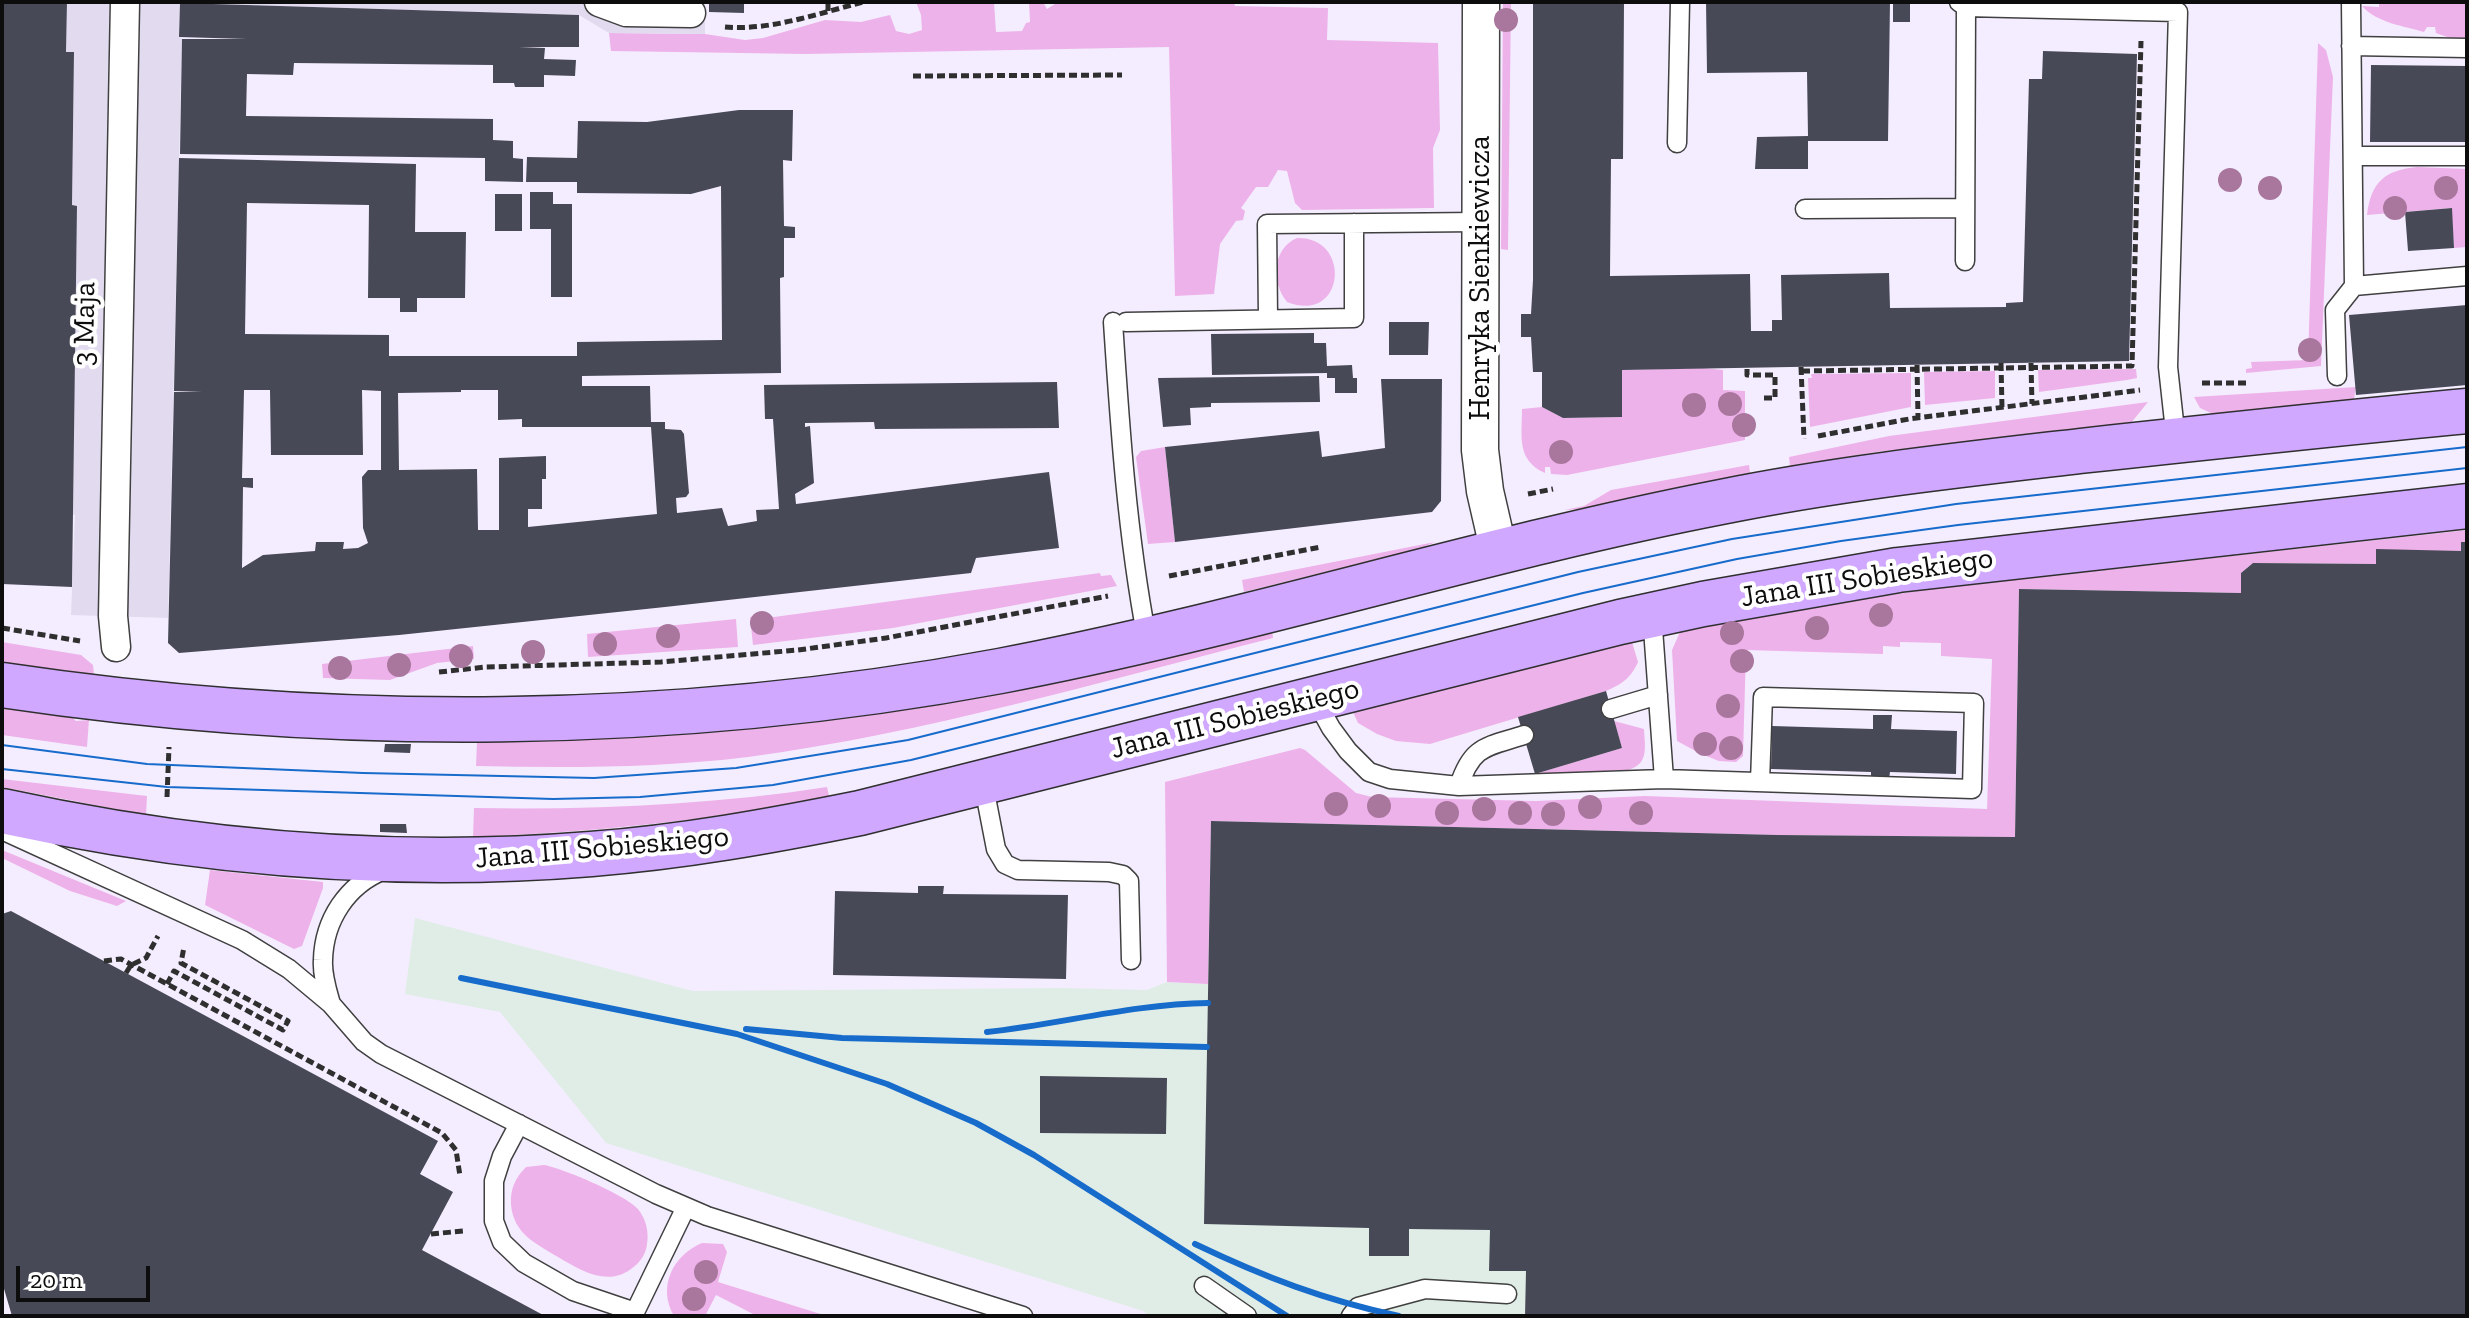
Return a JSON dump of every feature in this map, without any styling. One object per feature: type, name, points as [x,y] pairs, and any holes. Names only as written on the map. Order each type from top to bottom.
[{"type":"main road","points":[[2,685],[126,702],[248,711],[439,718],[705,710],[913,686],[1057,660],[1595,528],[1773,492],[1888,473],[2467,411]]},
{"type":"main road","name":"Jana III Sobieskiego","points":[[2,811],[125,835],[298,855],[409,859],[552,856],[676,845],[835,818],[1652,615],[1830,580],[2467,506]]},
{"type":"street","name":"3 Maja","points":[[116,647],[113,605],[125,2]]},
{"type":"street","points":[[599,2],[626,12],[691,13]]},
{"type":"street","name":"Henryka Sienkiewicza","points":[[1481,2],[1480,450],[1485,491],[1499,552]]},
{"type":"lane","points":[[1677,143],[1680,2]]},
{"type":"lane","points":[[2337,376],[2335,310],[2354,286],[2351,2]]},
{"type":"lane","points":[[1965,261],[1962,4],[2178,12],[2168,367],[2176,440]]},
{"type":"lane","points":[[2351,46],[2467,48]]},
{"type":"lane","points":[[2353,156],[2467,156]]},
{"type":"lane","points":[[1805,209],[1965,208]]},
{"type":"lane","points":[[1268,318],[1267,224],[1479,222]]},
{"type":"lane","points":[[1147,639],[1136,582],[1124,485],[1120,322],[1354,318],[1354,223]]},
{"type":"lane","points":[[2354,286],[2467,276]]},
{"type":"lane","points":[[1652,615],[1664,779]]},
{"type":"lane","points":[[1611,709],[1658,695]]},
{"type":"lane","points":[[1315,699],[1348,751],[1369,772],[1390,779],[1459,786],[1664,779],[1972,789],[1974,703],[1763,697],[1760,782]]},
{"type":"lane","points":[[1459,786],[1465,766],[1475,752],[1524,735]]},
{"type":"lane","points":[[983,782],[996,849],[1005,864],[1018,870],[1109,872],[1123,875],[1129,881],[1131,960]]},
{"type":"lane","points":[[2,830],[242,940],[289,969],[331,1004],[364,1042],[381,1054],[686,1207],[743,1229],[1023,1316]]},
{"type":"lane","points":[[331,1004],[323,960],[331,922],[342,901],[356,886],[376,873],[409,859]]},
{"type":"lane","points":[[519,1124],[502,1156],[494,1181],[494,1221],[502,1242],[524,1263],[573,1291],[635,1312],[686,1207]]},
{"type":"lane","points":[[1204,1286],[1247,1316]]},
{"type":"lane","points":[[1351,1316],[1358,1307],[1425,1289],[1507,1294]]},
{"type":"path","points":[[828,2],[828,11]]},
{"type":"path","points":[[691,13],[715,26],[740,28],[863,2]]},
{"type":"path","points":[[1804,439],[1801,369],[2132,366],[2142,11]]},
{"type":"path","points":[[913,76],[1122,75]]},
{"type":"path","points":[[2001,365],[2002,408]]},
{"type":"path","points":[[2031,365],[2032,404]]},
{"type":"path","points":[[1917,367],[1918,417]]},
{"type":"path","points":[[1747,369],[1747,375],[1775,375],[1775,398],[1764,398]]},
{"type":"path","points":[[2191,384],[2246,383]]},
{"type":"path","points":[[432,673],[458,668],[661,662],[798,650],[886,638],[1114,595],[1136,582],[1322,547]]},
{"type":"path","points":[[166,804],[168,746]]},
{"type":"path","points":[[126,973],[131,965],[146,958],[155,941]]},
{"type":"path","points":[[167,984],[174,971],[283,1030],[288,1021],[181,963],[184,943]]},
{"type":"path","points":[[104,961],[121,959],[442,1133],[456,1150],[461,1181]]},
{"type":"path","points":[[431,1234],[463,1229],[466,1246]]},
{"type":"shaded area","points":[[67,2],[705,2],[705,34],[609,33],[579,15],[180,3],[179,37],[182,39],[168,618],[71,615],[75,515],[72,515],[77,206],[72,205],[74,52],[66,52]]},
{"type":"shaded area","points":[[916,2],[994,2],[996,32],[1022,31],[1030,22],[1029,2],[1043,2],[1047,9],[1058,2],[1234,2],[1235,6],[1328,8],[1327,40],[1438,43],[1440,130],[1433,148],[1434,208],[1302,210],[1295,203],[1287,171],[1278,170],[1268,187],[1256,187],[1241,208],[1245,211],[1243,220],[1236,221],[1220,244],[1214,294],[1175,296],[1169,47],[806,54],[611,51],[609,33],[705,34],[745,40],[763,38],[825,20],[861,22],[890,15],[896,31],[909,34],[922,30]]},
{"type":"shaded area","points":[[1503,2],[1511,2],[1508,250],[1501,249]]},
{"type":"shaded area","points":[[2379,2],[2467,2],[2467,38],[2450,38],[2436,33],[2435,27],[2427,27],[2424,32],[2391,23],[2362,6],[2379,7]]},
{"type":"shaded area","points":[[2318,43],[2326,50],[2333,77],[2321,366],[2246,373],[2246,369],[2252,368],[2251,362],[2308,360]]},
{"type":"shaded area","points":[[2417,167],[2467,169],[2467,247],[2454,248],[2451,208],[2367,215],[2372,194],[2382,180],[2396,171]]},
{"type":"shaded area","points":[[1297,238],[1315,241],[1327,250],[1334,263],[1335,278],[1331,291],[1321,301],[1307,306],[1287,302],[1278,285],[1279,258],[1289,243]]},
{"type":"shaded area","points":[[2136,369],[2137,378],[2039,392],[2038,370]]},
{"type":"shaded area","points":[[1622,370],[1723,370],[1723,390],[1745,391],[1745,440],[1567,475],[1551,474],[1550,467],[1545,467],[1545,473],[1536,468],[1525,454],[1522,409],[1542,407],[1563,418],[1622,417]]},
{"type":"shaded area","points":[[1995,371],[1995,398],[1925,405],[1924,372]]},
{"type":"shaded area","points":[[1911,373],[1911,407],[1810,427],[1808,378],[1812,378],[1811,374]]},
{"type":"shaded area","points":[[2356,387],[2354,399],[2213,414],[2200,408],[2194,397]]},
{"type":"shaded area","points":[[2148,402],[2131,423],[1877,452],[1790,466],[1789,457],[1889,436]]},
{"type":"shaded area","points":[[1165,447],[1175,542],[1148,544],[1136,457],[1141,451]]},
{"type":"shaded area","points":[[1749,465],[1750,473],[1582,509],[1564,510],[1584,506],[1611,490]]},
{"type":"shaded area","points":[[2467,530],[2467,542],[2461,551],[2376,564],[2253,563],[2241,573],[2241,593],[2019,589],[2015,837],[1778,835],[1211,821],[1208,984],[1167,982],[1165,782],[1300,748],[1356,793],[1372,797],[1536,801],[1645,796],[1987,809],[1992,659],[1941,656],[1941,643],[1900,642],[1900,647],[1883,646],[1883,654],[1746,650],[1743,756],[1736,762],[1719,761],[1677,741],[1672,650],[1680,632],[1762,615],[1923,590]]},
{"type":"shaded area","points":[[1435,542],[1422,548],[1244,592],[1242,580]]},
{"type":"shaded area","points":[[2253,563],[2376,563],[2467,1316],[1149,1316],[1143,1311],[606,1143],[500,1012],[405,994],[415,918],[693,991],[1147,990],[1167,982],[1208,984],[1211,821],[1778,835],[2015,837],[2019,589],[2240,593],[2241,573]]},
{"type":"shaded area","points":[[1100,573],[1101,576],[1111,575],[1117,586],[893,628],[753,645],[750,617],[774,617]]},
{"type":"shaded area","points":[[736,619],[738,647],[588,657],[587,634]]},
{"type":"shaded area","points":[[1272,631],[1273,638],[1077,689],[815,747],[748,757],[646,765],[476,766],[477,741],[694,732],[857,717],[1047,684]]},
{"type":"shaded area","points":[[2,642],[81,655],[93,665],[94,675],[2,662]]},
{"type":"shaded area","points":[[1632,642],[1638,662],[1629,676],[1612,688],[1430,744],[1396,741],[1377,734],[1358,723],[1353,712]]},
{"type":"shaded area","points":[[473,646],[474,659],[437,663],[390,680],[323,678],[322,664]]},
{"type":"shaded area","points":[[2,708],[73,718],[76,721],[89,720],[87,747],[2,735]]},
{"type":"shaded area","points":[[1614,721],[1644,729],[1644,754],[1640,764],[1628,770],[1535,774],[1622,748]]},
{"type":"shaded area","points":[[2,779],[147,796],[146,815],[2,787]]},
{"type":"shaded area","points":[[827,787],[829,796],[696,819],[473,837],[474,808],[651,805]]},
{"type":"shaded area","points":[[2,850],[126,901],[117,906],[70,891],[2,858]]},
{"type":"shaded area","points":[[210,870],[323,882],[302,946],[294,949],[205,905]]},
{"type":"shaded area","points":[[544,1165],[593,1183],[638,1209],[645,1221],[648,1239],[637,1264],[613,1277],[594,1275],[541,1247],[521,1231],[511,1205],[514,1184],[526,1167]]},
{"type":"shaded area","points":[[702,1243],[723,1244],[727,1252],[718,1282],[827,1316],[757,1316],[716,1295],[705,1316],[674,1316],[667,1294],[671,1273],[683,1255]]},
{"type":"building","points":[[2,2],[67,2],[66,52],[74,52],[72,205],[77,206],[72,587],[2,584]]},
{"type":"building","points":[[709,2],[744,2],[744,13],[709,12]]},
{"type":"building","points":[[1533,2],[1624,2],[1623,159],[1611,159],[1610,276],[1750,274],[1751,331],[1772,331],[1772,320],[1782,320],[1781,275],[1889,273],[1890,308],[2006,307],[2006,303],[2023,302],[2029,79],[2042,79],[2043,51],[2137,54],[2129,361],[1622,370],[1622,417],[1563,418],[1542,407],[1542,372],[1533,372],[1531,337],[1521,337],[1521,314],[1531,314],[1533,280]]},
{"type":"building","points":[[1706,2],[1890,2],[1888,141],[1808,141],[1808,169],[1755,169],[1757,137],[1808,136],[1807,72],[1707,73]]},
{"type":"building","points":[[1893,2],[1910,2],[1910,22],[1893,22]]},
{"type":"building","points":[[180,3],[579,15],[579,47],[519,47],[545,48],[544,59],[576,60],[575,76],[544,75],[544,87],[515,87],[514,83],[493,83],[493,65],[294,63],[293,75],[247,74],[246,116],[493,119],[493,140],[513,141],[513,158],[523,159],[523,182],[485,181],[485,158],[180,154],[182,39],[247,39],[179,37]]},
{"type":"building","points":[[2371,65],[2467,66],[2467,142],[2370,142]]},
{"type":"building","points":[[739,110],[793,110],[792,161],[783,160],[784,226],[795,227],[795,238],[784,238],[784,277],[780,278],[781,373],[582,376],[582,386],[650,386],[651,422],[665,422],[665,429],[681,430],[684,434],[689,493],[686,497],[676,498],[677,513],[722,508],[728,526],[757,521],[756,510],[779,509],[773,419],[765,419],[764,385],[1057,382],[1059,428],[875,429],[874,422],[805,423],[805,427],[810,426],[814,483],[795,494],[796,504],[1049,472],[1059,548],[976,558],[971,573],[399,635],[179,653],[168,643],[174,392],[202,392],[174,391],[179,158],[416,164],[415,232],[466,232],[465,298],[417,298],[417,312],[400,312],[400,298],[368,298],[369,205],[247,203],[245,334],[389,335],[389,356],[577,356],[577,342],[722,340],[721,186],[691,194],[577,193],[577,182],[526,182],[527,157],[577,158],[578,121],[647,122]],"holes":[[[244,390],[270,390],[271,455],[363,455],[362,390],[381,391],[381,470],[368,470],[362,477],[363,528],[368,543],[358,548],[343,549],[344,542],[316,542],[315,551],[263,555],[242,568],[243,487],[253,488],[253,478],[242,478]],[[498,390],[498,420],[522,419],[522,427],[651,427],[657,514],[528,527],[528,509],[542,509],[546,456],[499,458],[499,530],[478,530],[477,469],[399,470],[398,393]]]},
{"type":"building","points":[[530,192],[553,192],[553,204],[572,204],[572,297],[551,297],[551,229],[530,229]]},
{"type":"building","points":[[495,194],[522,194],[522,231],[495,231]]},
{"type":"building","points":[[2452,208],[2454,248],[2408,251],[2405,212]]},
{"type":"building","points":[[2467,305],[2467,385],[2356,395],[2349,315]]},
{"type":"building","points":[[1389,322],[1429,322],[1428,355],[1389,355]]},
{"type":"building","points":[[1314,333],[1314,343],[1326,343],[1327,366],[1352,365],[1353,378],[1357,378],[1357,393],[1335,393],[1335,378],[1327,378],[1327,373],[1212,375],[1211,334]]},
{"type":"building","points":[[1319,376],[1320,402],[1211,403],[1211,407],[1190,408],[1191,425],[1163,427],[1158,378]]},
{"type":"building","points":[[1381,379],[1442,379],[1441,501],[1432,512],[1175,542],[1165,447],[1319,431],[1322,457],[1385,448]]},
{"type":"building","points":[[2461,542],[2467,542],[2467,1316],[1525,1316],[1526,1271],[1489,1271],[1490,1230],[1409,1229],[1409,1256],[1369,1256],[1369,1228],[1204,1224],[1211,821],[1778,835],[2015,837],[2019,589],[2241,593],[2241,573],[2253,563],[2376,564],[2376,549],[2461,551]]},
{"type":"building","points":[[1606,691],[1622,748],[1535,774],[1518,717]]},
{"type":"building","points":[[1873,715],[1892,715],[1891,729],[1957,731],[1956,774],[1890,772],[1889,779],[1871,778],[1871,772],[1771,769],[1772,726],[1873,729]]},
{"type":"building","points":[[385,744],[411,744],[410,753],[384,752]]},
{"type":"building","points":[[380,824],[406,824],[407,833],[380,832]]},
{"type":"building","points":[[918,886],[944,886],[943,894],[1068,895],[1066,979],[833,975],[835,891],[918,893]]},
{"type":"building","points":[[11,911],[438,1141],[420,1174],[453,1192],[422,1250],[545,1316],[12,1316],[2,1282],[2,914]]},
{"type":"building","points":[[1040,1076],[1167,1078],[1166,1134],[1040,1133]]},
{"type":"tram line","points":[[2,745],[147,764],[363,773],[594,778],[736,768],[908,740],[1578,572],[1732,539],[1956,504],[2467,447]]},
{"type":"tram line","points":[[2,769],[167,787],[553,799],[640,797],[773,785],[911,760],[1583,593],[1737,559],[1958,525],[2467,468]]},
{"type":"railway","points":[[461,978],[737,1034],[887,1084],[976,1123],[1034,1155],[1287,1316]]},
{"type":"railway","points":[[987,1032],[1152,1007],[1208,1003]]},
{"type":"railway","points":[[746,1029],[842,1038],[1207,1047]]},
{"type":"railway","points":[[1195,1244],[1295,1286],[1345,1303],[1399,1316]]}]
